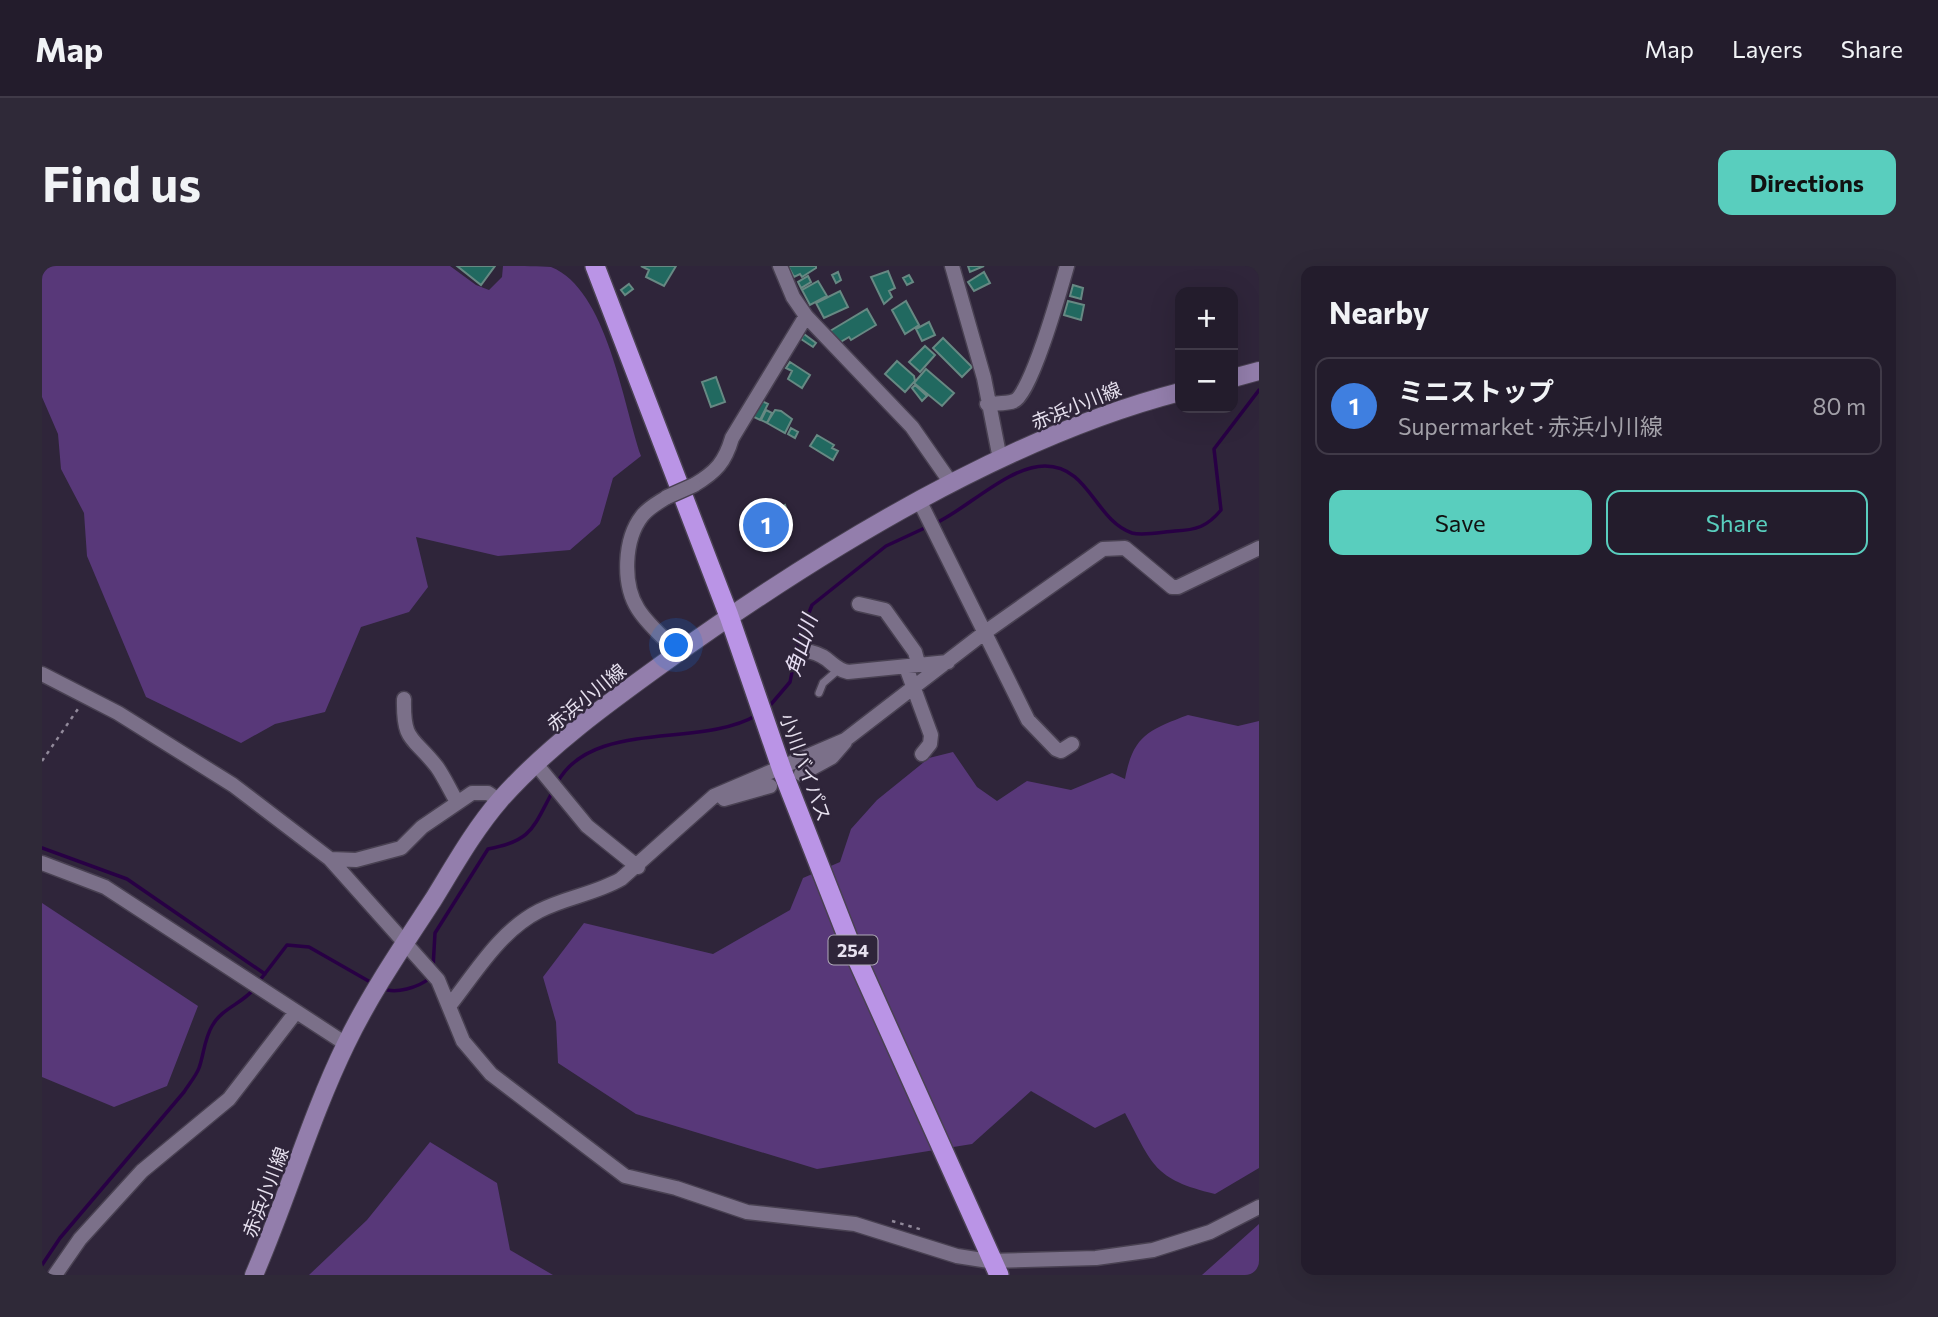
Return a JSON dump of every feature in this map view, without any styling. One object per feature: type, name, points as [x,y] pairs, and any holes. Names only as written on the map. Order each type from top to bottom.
[{"type":"highway","name":"小川バイパス","points":[[595,266],[729,616],[782,770],[854,953],[995,1268]]},
{"type":"main road","points":[[1238,377],[1259,371]]},
{"type":"main road","name":"赤浜小川線","points":[[254,1275],[346,1044],[404,944],[500,801],[536,764],[615,698],[729,616],[923,507],[951,484],[1000,459],[1137,403],[1175,392]]},
{"type":"street","points":[[780,266],[793,297],[806,316],[912,427],[951,484]]},
{"type":"street","points":[[952,266],[984,378],[1000,459]]},
{"type":"street","points":[[988,404],[1014,401],[1020,397],[1033,371],[1067,266]]},
{"type":"street","points":[[678,652],[640,612],[633,600],[628,572],[635,527],[649,508],[694,485],[719,468],[726,458],[732,438],[806,316]]},
{"type":"street","points":[[923,507],[984,633],[1013,684],[1028,720],[1056,750],[1061,751],[1072,744]]},
{"type":"street","points":[[450,1005],[511,930],[538,911],[603,889],[638,867],[714,796],[782,770],[845,740],[984,633],[1103,549],[1125,548],[1172,587],[1178,587],[1259,548]]},
{"type":"street","points":[[859,604],[885,610],[915,652],[912,665],[914,688],[931,735],[930,744],[922,754]]},
{"type":"street","points":[[811,652],[824,655],[838,670],[856,672],[948,662]]},
{"type":"street","points":[[42,674],[118,713],[233,785],[330,859],[438,980],[463,1041],[491,1074],[625,1176],[676,1188],[747,1212],[855,1224],[995,1268],[1153,1250],[1210,1233],[1259,1207]]},
{"type":"street","points":[[404,699],[404,725],[414,744],[436,767],[457,802]]},
{"type":"street","points":[[802,774],[832,757],[845,740]]},
{"type":"street","points":[[536,764],[607,845],[638,867]]},
{"type":"street","points":[[714,796],[722,800],[770,786]]},
{"type":"street","points":[[330,859],[356,860],[401,848],[422,827],[457,802],[478,792],[500,801]]},
{"type":"street","points":[[42,863],[105,887],[346,1044]]},
{"type":"street","points":[[55,1275],[80,1239],[142,1171],[229,1099],[296,1012]]},
{"type":"lane","points":[[819,693],[823,682],[838,670]]},
{"type":"path","points":[[42,761],[86,697]]},
{"type":"path","points":[[884,1219],[924,1231]]},
{"type":"shaded area","points":[[42,266],[450,266],[476,285],[489,290],[502,277],[503,266],[551,267],[570,279],[586,298],[599,323],[610,350],[641,456],[613,478],[600,524],[570,550],[498,556],[416,537],[428,587],[409,612],[361,627],[325,712],[275,724],[241,743],[146,697],[87,556],[84,513],[61,469],[58,434],[42,397]]},
{"type":"shaded area","points":[[1188,715],[1238,726],[1259,721],[1259,1168],[1215,1194],[1179,1182],[1157,1167],[1149,1158],[1125,1113],[1095,1128],[1031,1091],[972,1144],[817,1169],[636,1114],[558,1063],[556,1022],[543,977],[584,923],[713,954],[790,910],[803,878],[840,862],[851,829],[877,800],[929,758],[953,752],[977,787],[997,801],[1027,781],[1071,790],[1112,773],[1125,779],[1133,753],[1144,737],[1162,725]]},
{"type":"shaded area","points":[[42,903],[198,1006],[167,1086],[114,1107],[42,1077]]},
{"type":"shaded area","points":[[430,1142],[497,1183],[510,1250],[553,1275],[309,1275],[367,1220]]},
{"type":"shaded area","points":[[1259,1224],[1259,1275],[1202,1275]]},
{"type":"building","points":[[457,266],[495,266],[481,285]]},
{"type":"building","points":[[641,266],[676,266],[664,286],[646,277],[649,270]]},
{"type":"building","points":[[788,266],[816,268],[802,277],[800,274],[794,277]]},
{"type":"building","points":[[968,266],[984,266],[970,272]]},
{"type":"building","points":[[888,271],[895,288],[889,291],[892,297],[884,304],[871,277]]},
{"type":"building","points":[[838,272],[841,280],[836,283],[832,275]]},
{"type":"building","points":[[984,272],[990,283],[974,291],[968,282]]},
{"type":"building","points":[[909,275],[913,282],[907,285],[903,278]]},
{"type":"building","points":[[808,276],[811,282],[801,288],[798,282]]},
{"type":"building","points":[[818,281],[827,296],[810,305],[802,290]]},
{"type":"building","points":[[629,284],[633,289],[625,295],[621,290]]},
{"type":"building","points":[[1073,285],[1083,288],[1081,299],[1070,296]]},
{"type":"building","points":[[840,291],[848,307],[824,318],[816,303]]},
{"type":"building","points":[[906,301],[919,325],[905,334],[892,310]]},
{"type":"building","points":[[1068,301],[1084,305],[1081,320],[1064,315]]},
{"type":"building","points":[[867,309],[876,325],[851,340],[849,337],[837,344],[830,331]]},
{"type":"building","points":[[929,322],[935,335],[922,341],[916,329]]},
{"type":"building","points":[[804,334],[816,343],[813,347],[801,339]]},
{"type":"building","points":[[943,338],[972,367],[962,377],[933,348]]},
{"type":"building","points":[[925,346],[935,355],[920,372],[909,362]]},
{"type":"building","points":[[897,361],[914,376],[915,381],[905,392],[885,374]]},
{"type":"building","points":[[790,362],[810,375],[802,388],[788,379],[792,371],[786,368]]},
{"type":"building","points":[[926,369],[954,393],[942,406],[914,383]]},
{"type":"building","points":[[716,377],[725,402],[711,407],[702,382]]},
{"type":"building","points":[[915,385],[927,396],[922,401],[912,388]]},
{"type":"building","points":[[760,400],[768,404],[760,420],[752,416]]},
{"type":"building","points":[[766,410],[772,413],[767,423],[761,420]]},
{"type":"building","points":[[775,410],[792,419],[785,433],[767,423]]},
{"type":"building","points":[[791,428],[798,432],[795,438],[788,434]]},
{"type":"building","points":[[817,435],[834,445],[832,448],[838,451],[833,460],[810,446]]},
{"type":"building","points":[[785,505],[792,524],[760,543],[749,525]]},
{"type":"waterway","name":"角山川","points":[[1256,266],[1259,270]]},
{"type":"waterway","name":"角山川","points":[[936,523],[1003,480],[1031,468],[1045,466],[1060,468],[1072,475],[1109,517],[1132,533],[1153,534],[1201,526],[1221,510],[1214,449],[1259,390]]},
{"type":"waterway","name":"角山川","points":[[767,709],[790,682],[799,638],[812,605],[886,546],[929,526]]},
{"type":"waterway","name":"角山川","points":[[557,783],[573,763],[595,750],[649,737],[707,731],[733,725],[757,715]]},
{"type":"waterway","name":"角山川","points":[[433,968],[435,933],[488,849],[523,837],[536,823],[554,789]]},
{"type":"waterway","points":[[42,848],[127,879],[265,974]]},
{"type":"waterway","name":"角山川","points":[[257,984],[287,945],[309,947],[372,983]]},
{"type":"waterway","name":"角山川","points":[[382,988],[393,991],[407,989],[430,978]]},
{"type":"waterway","points":[[42,1265],[60,1238],[184,1092],[198,1071],[207,1036],[216,1020],[253,990]]},
{"type":"place","name":"ミニストップ","points":[[766,525]]}]
